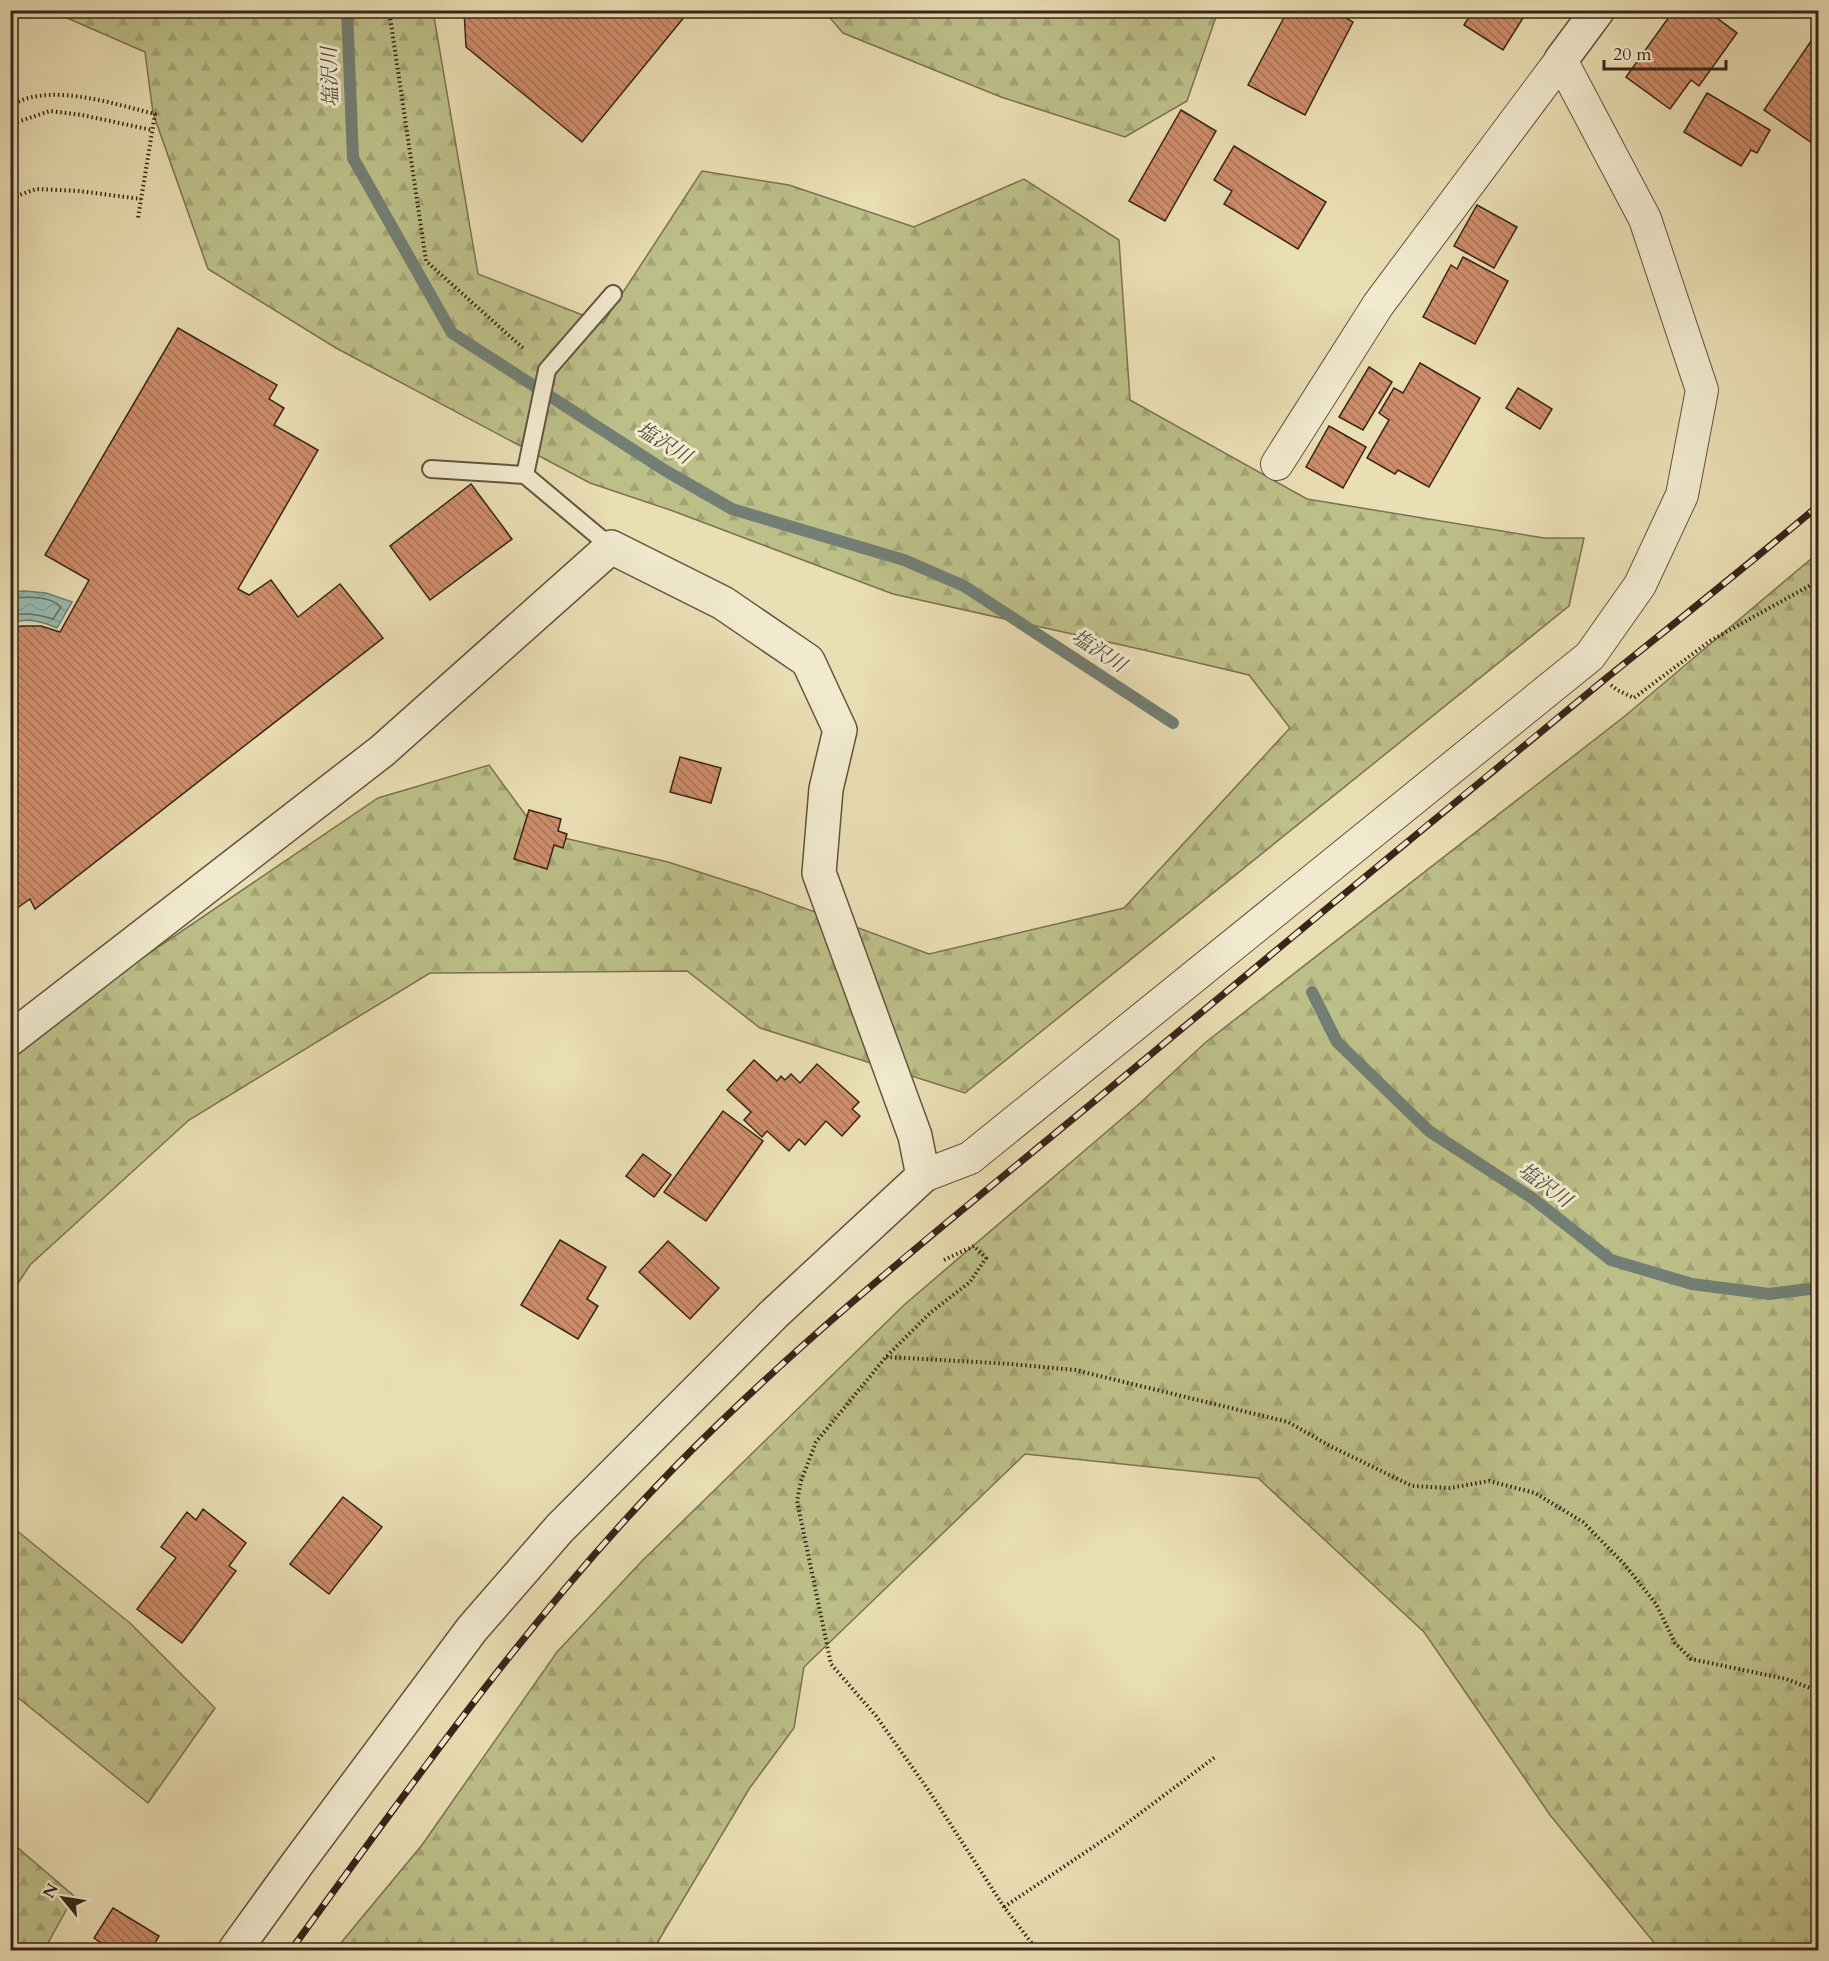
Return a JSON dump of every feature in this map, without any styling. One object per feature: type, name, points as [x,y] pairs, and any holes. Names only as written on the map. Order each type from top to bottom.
[{"type":"street","points":[[1277,464],[1378,305],[1598,10]]},
{"type":"street","points":[[235,1950],[472,1629],[560,1528],[774,1314],[923,1176],[970,1158],[1590,656],[1640,585],[1682,495],[1702,390],[1646,219],[1561,60]]},
{"type":"street","points":[[10,1039],[382,751],[611,547],[723,603],[808,661],[840,730],[826,789],[819,873],[915,1136],[923,1176]]},
{"type":"lane","points":[[525,475],[547,370],[613,294]]},
{"type":"lane","points":[[431,469],[525,475],[611,547]]},
{"type":"path","points":[[389,10],[426,261],[547,370]]},
{"type":"path","points":[[10,105],[33,96],[62,96],[96,99],[155,114],[138,218]]},
{"type":"path","points":[[10,127],[14,123],[50,111],[82,115],[152,130]]},
{"type":"path","points":[[10,203],[19,195],[36,189],[80,191],[141,199]]},
{"type":"path","points":[[1590,656],[1605,679],[1617,690],[1634,699],[1710,641],[1818,581]]},
{"type":"path","points":[[944,1260],[974,1246],[986,1258],[970,1282],[930,1313],[886,1357],[816,1442],[801,1481],[797,1501],[831,1664],[876,1716],[929,1791],[1004,1907],[1037,1950]]},
{"type":"path","points":[[886,1357],[1075,1370],[1288,1422],[1330,1446],[1412,1486],[1450,1488],[1489,1481],[1535,1493],[1583,1522],[1625,1565],[1656,1604],[1675,1643],[1691,1659],[1786,1679],[1818,1691]]},
{"type":"path","points":[[1004,1907],[1114,1833],[1215,1757]]},
{"type":"green space","points":[[51,11],[433,11],[478,274],[603,323],[702,171],[789,185],[914,227],[1024,179],[1119,240],[1130,400],[1307,499],[1544,538],[1584,538],[1569,606],[965,1093],[760,1028],[687,971],[430,973],[189,1120],[30,1265],[11,1294],[11,1047],[378,798],[489,765],[538,832],[668,862],[758,891],[929,954],[1124,908],[1290,728],[1249,675],[893,594],[673,511],[590,483],[336,348],[208,269],[153,113],[145,52]]},
{"type":"green space","points":[[824,11],[1218,11],[1187,101],[1125,137],[1001,97],[843,33]]},
{"type":"green space","points":[[1818,553],[1818,1950],[1660,1950],[1550,1815],[1424,1632],[1258,1478],[1025,1454],[804,1667],[794,1728],[749,1789],[653,1950],[335,1950],[422,1845],[557,1652],[642,1561],[904,1305],[1139,1104],[1206,1042],[1625,716]]},
{"type":"green space","points":[[10,1525],[131,1624],[215,1708],[148,1803],[11,1692]]},
{"type":"green space","points":[[11,1842],[74,1896],[44,1950],[11,1950]]},
{"type":"water","points":[[11,592],[46,593],[72,602],[57,628],[34,621],[22,620],[11,623]]},
{"type":"building","points":[[464,10],[690,10],[582,142],[466,47]]},
{"type":"building","points":[[1288,10],[1332,10],[1353,22],[1305,115],[1248,85]]},
{"type":"building","points":[[1473,10],[1528,10],[1503,50],[1464,25]]},
{"type":"building","points":[[1674,10],[1706,10],[1737,33],[1699,86],[1691,80],[1670,109],[1626,77]]},
{"type":"building","points":[[1818,31],[1818,147],[1764,110]]},
{"type":"building","points":[[1707,93],[1770,130],[1757,153],[1751,150],[1741,166],[1684,132]]},
{"type":"building","points":[[1181,110],[1216,131],[1165,221],[1129,201]]},
{"type":"building","points":[[1234,146],[1326,202],[1298,249],[1224,204],[1232,191],[1214,180]]},
{"type":"building","points":[[1477,205],[1517,227],[1494,268],[1454,246]]},
{"type":"building","points":[[1463,257],[1508,281],[1475,344],[1423,317],[1451,265],[1457,269]]},
{"type":"building","points":[[178,328],[277,385],[269,399],[284,408],[274,425],[318,450],[238,589],[249,595],[271,580],[298,617],[340,584],[383,638],[35,909],[30,899],[10,913],[10,629],[21,626],[41,626],[60,632],[89,580],[45,555]]},
{"type":"building","points":[[1420,363],[1480,398],[1429,487],[1398,470],[1395,474],[1367,458],[1389,420],[1379,413],[1394,388],[1403,393]]},
{"type":"building","points":[[1369,367],[1392,382],[1363,430],[1339,417]]},
{"type":"building","points":[[1518,388],[1552,409],[1540,429],[1506,408]]},
{"type":"building","points":[[1329,426],[1366,447],[1343,488],[1306,467]]},
{"type":"building","points":[[471,484],[512,539],[430,600],[390,546]]},
{"type":"building","points":[[680,757],[721,768],[711,803],[670,792]]},
{"type":"building","points":[[529,810],[561,819],[558,831],[567,834],[563,848],[554,845],[547,869],[514,859]]},
{"type":"building","points":[[754,1060],[777,1081],[781,1076],[785,1080],[791,1074],[800,1083],[817,1064],[859,1102],[852,1109],[860,1116],[842,1136],[826,1121],[805,1145],[799,1139],[789,1151],[767,1131],[762,1137],[744,1120],[751,1112],[727,1090]]},
{"type":"building","points":[[723,1111],[763,1141],[706,1221],[664,1192]]},
{"type":"building","points":[[643,1154],[671,1175],[654,1197],[626,1176]]},
{"type":"building","points":[[560,1240],[606,1267],[587,1299],[598,1306],[578,1339],[521,1305]]},
{"type":"building","points":[[668,1241],[719,1288],[690,1319],[639,1272]]},
{"type":"building","points":[[343,1497],[382,1527],[329,1594],[290,1564]]},
{"type":"building","points":[[203,1509],[246,1543],[229,1566],[236,1571],[182,1643],[137,1609],[176,1558],[161,1547],[187,1512],[196,1520]]},
{"type":"building","points":[[113,1908],[159,1936],[151,1950],[100,1950],[104,1945],[94,1938]]},
{"type":"waterway","name":"塩沢川","points":[[347,10],[353,158],[452,333],[666,471],[732,509],[904,560],[964,586],[1173,723]]},
{"type":"waterway","name":"塩沢川","points":[[1312,992],[1337,1042],[1429,1131],[1532,1198],[1611,1260],[1692,1284],[1769,1294],[1818,1288]]},
{"type":"railway","points":[[291,1950],[473,1703],[570,1583],[673,1469],[774,1371],[934,1233],[1540,732],[1818,506]]}]
